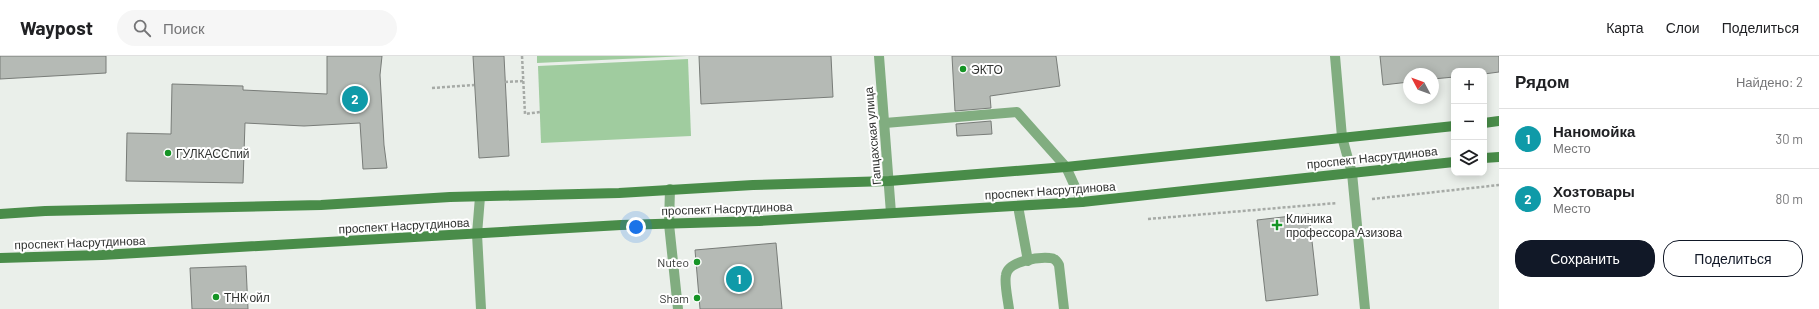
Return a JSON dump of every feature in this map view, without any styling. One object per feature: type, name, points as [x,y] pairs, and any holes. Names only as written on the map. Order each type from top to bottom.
[{"type":"main road","points":[[1487,123],[1499,121]]},
{"type":"main road","name":"проспект Насрутдинова","points":[[0,214],[45,211],[321,205],[480,197],[619,193],[753,185],[889,181],[1066,166],[1451,126]]},
{"type":"main road","points":[[1487,158],[1499,157]]},
{"type":"main road","name":"проспект Насрутдинова","points":[[0,258],[102,255],[669,224],[759,221],[1082,202],[1451,162]]},
{"type":"street","name":"Гапцахская улица","points":[[879,56],[891,213]]},
{"type":"street","points":[[1335,56],[1342,137],[1352,173],[1365,309]]},
{"type":"street","points":[[885,123],[1018,112],[1066,166],[1082,202]]},
{"type":"street","points":[[670,189],[669,224],[678,309]]},
{"type":"street","points":[[480,197],[477,234],[481,309]]},
{"type":"street","points":[[1018,206],[1028,261]]},
{"type":"street","points":[[1009,309],[1006,274],[1010,267],[1016,262],[1050,258],[1055,260],[1060,265],[1064,309]]},
{"type":"path","points":[[522,56],[525,114],[540,112]]},
{"type":"path","points":[[505,82],[523,81]]},
{"type":"path","points":[[432,88],[474,85]]},
{"type":"path","points":[[1148,220],[1354,201],[1499,185]]},
{"type":"green space","points":[[537,56],[687,56],[537,63]]},
{"type":"green space","points":[[688,59],[691,136],[541,143],[538,66]]},
{"type":"building","points":[[0,56],[106,56],[106,73],[0,79]]},
{"type":"building","points":[[327,56],[382,56],[380,75],[384,145],[387,168],[363,169],[360,123],[304,126],[245,123],[243,183],[126,181],[127,133],[171,134],[172,84],[243,86],[243,90],[327,94]]},
{"type":"building","points":[[473,56],[504,56],[509,156],[479,158]]},
{"type":"building","points":[[699,56],[831,56],[833,97],[701,104]]},
{"type":"building","points":[[952,56],[1056,56],[1060,86],[990,96],[991,108],[955,111]]},
{"type":"building","points":[[1380,56],[1499,56],[1499,72],[1487,74],[1487,68],[1451,68],[1451,77],[1439,78],[1439,68],[1403,68],[1403,83],[1383,85]]},
{"type":"building","points":[[991,121],[992,134],[957,136],[956,124]]},
{"type":"building","points":[[1309,214],[1318,295],[1266,301],[1257,220]]},
{"type":"building","points":[[776,243],[782,309],[700,309],[695,250]]},
{"type":"building","points":[[246,266],[248,309],[192,309],[190,268]]},
{"type":"place","name":"ЭКТО","points":[[963,69]]},
{"type":"place","name":"Хозтовары","points":[[355,99]]},
{"type":"place","name":"ГУЛКАССпий","points":[[168,153]]},
{"type":"place","name":"Клиника профессора Азизова","points":[[1277,225]]},
{"type":"place","name":"Nuteo","points":[[697,262]]},
{"type":"place","name":"Наномойка","points":[[739,279]]},
{"type":"place","name":"ТНК ойл","points":[[216,297]]},
{"type":"place","name":"Sham","points":[[697,298]]}]
